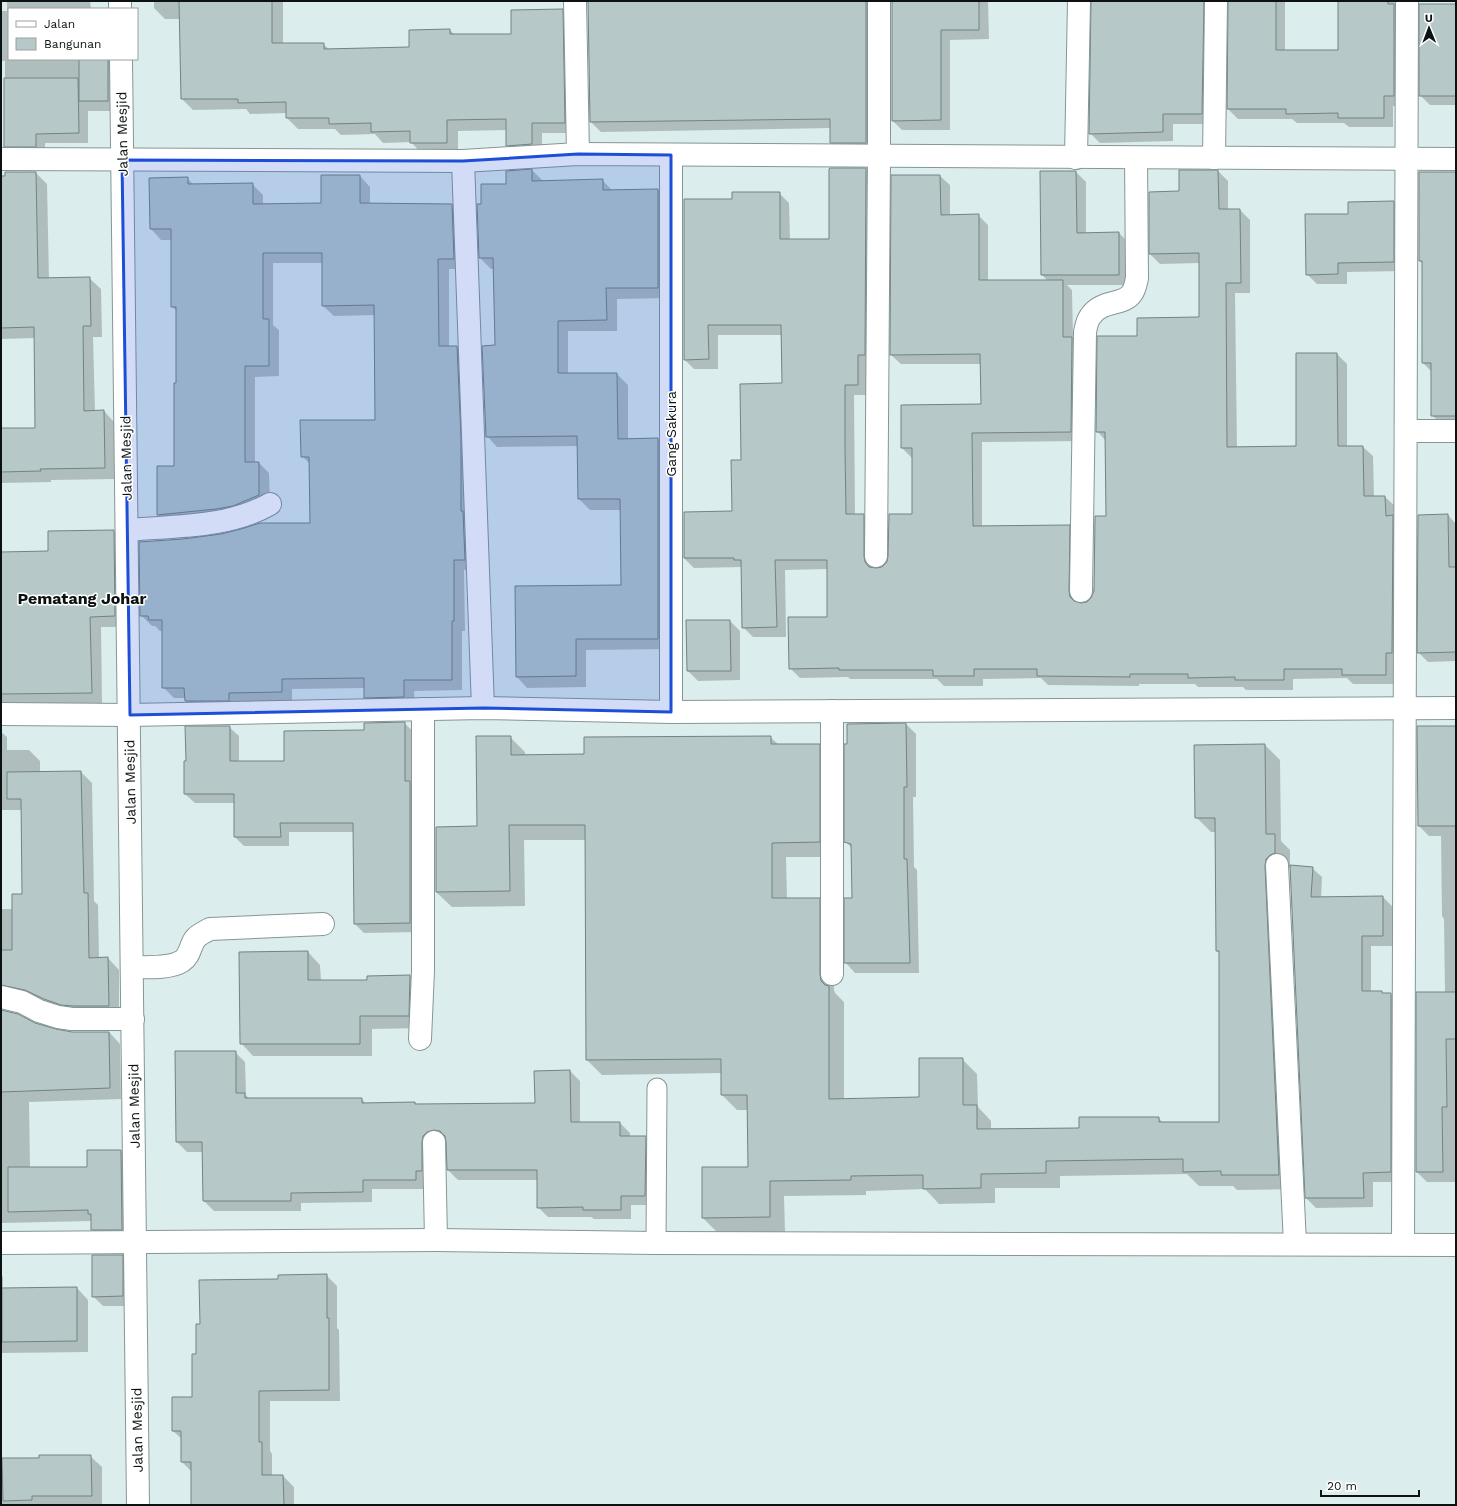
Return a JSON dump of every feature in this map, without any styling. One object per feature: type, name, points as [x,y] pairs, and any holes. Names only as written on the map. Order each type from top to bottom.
[{"type":"street","points":[[575,1],[578,154]]},
{"type":"street","points":[[876,556],[879,1]]},
{"type":"street","points":[[1076,158],[1079,1]]},
{"type":"street","points":[[1214,158],[1216,1]]},
{"type":"street","points":[[1403,1244],[1407,1]]},
{"type":"street","name":"Jalan Mesjid","points":[[121,60],[130,715],[138,1505]]},
{"type":"street","points":[[1,159],[463,161],[578,154],[671,156],[1456,159]]},
{"type":"street","name":"Gang Sakura","points":[[670,712],[671,156]]},
{"type":"street","points":[[1081,591],[1085,332],[1089,317],[1095,310],[1102,305],[1130,296],[1135,287],[1137,278],[1136,158]]},
{"type":"street","points":[[463,161],[482,708]]},
{"type":"street","points":[[1406,431],[1456,431]]},
{"type":"street","points":[[127,530],[226,521],[261,509],[270,504]]},
{"type":"street","points":[[1,714],[130,715],[482,708],[670,712],[1456,708]]},
{"type":"street","points":[[420,1038],[423,971],[423,709]]},
{"type":"street","points":[[832,711],[832,974]]},
{"type":"street","points":[[1277,865],[1295,1244]]},
{"type":"street","points":[[132,967],[168,966],[182,961],[190,952],[194,940],[202,933],[210,929],[323,924]]},
{"type":"street","points":[[1,997],[22,1002],[39,1011],[58,1017],[80,1019],[133,1019]]},
{"type":"street","points":[[434,1142],[436,1240]]},
{"type":"street","points":[[1,1243],[436,1240],[656,1243],[1456,1245]]},
{"type":"lane","points":[[656,1243],[657,1088]]},
{"type":"highlighted area","points":[[578,154],[671,155],[671,712],[483,708],[130,715],[122,160],[463,161]]},
{"type":"building","points":[[179,1],[272,1],[272,43],[324,43],[324,49],[409,47],[409,30],[450,29],[450,34],[511,34],[511,10],[563,9],[565,123],[532,123],[532,144],[506,146],[506,119],[447,120],[447,143],[410,143],[410,131],[371,132],[371,123],[329,124],[329,118],[286,118],[286,102],[238,103],[238,99],[181,99]]},
{"type":"building","points":[[588,1],[866,1],[866,143],[830,143],[830,119],[590,122]]},
{"type":"building","points":[[892,1],[979,1],[979,30],[941,30],[941,120],[892,121]]},
{"type":"building","points":[[1091,1],[1204,1],[1202,114],[1163,114],[1163,132],[1089,134]]},
{"type":"building","points":[[1228,1],[1276,1],[1276,50],[1338,50],[1338,1],[1388,1],[1388,4],[1394,4],[1394,96],[1384,96],[1384,118],[1338,118],[1338,113],[1286,114],[1286,109],[1227,109]]},
{"type":"building","points":[[1419,4],[1456,4],[1456,96],[1419,96]]},
{"type":"building","points":[[79,60],[108,60],[108,101],[79,101]]},
{"type":"building","points":[[4,78],[78,78],[79,133],[36,134],[36,147],[4,147]]},
{"type":"building","points":[[830,168],[866,168],[865,355],[858,355],[858,385],[845,385],[845,450],[846,514],[864,514],[864,556],[865,562],[869,567],[882,567],[887,562],[889,514],[912,514],[912,448],[901,448],[901,405],[981,404],[980,354],[890,355],[891,175],[940,175],[941,215],[979,214],[979,280],[1063,280],[1063,337],[1072,337],[1071,432],[972,433],[973,526],[1070,525],[1069,591],[1070,597],[1074,601],[1081,603],[1087,602],[1091,598],[1094,591],[1095,516],[1106,516],[1105,432],[1096,432],[1097,336],[1137,336],[1137,318],[1199,317],[1199,253],[1149,254],[1149,192],[1179,191],[1179,170],[1218,170],[1219,209],[1240,209],[1241,283],[1226,283],[1227,447],[1296,446],[1296,353],[1337,353],[1338,446],[1363,446],[1364,496],[1385,496],[1386,516],[1393,515],[1392,653],[1386,653],[1386,675],[1342,675],[1342,669],[1284,669],[1284,680],[1235,680],[1235,677],[1188,678],[1188,674],[1130,674],[1130,677],[1037,676],[1037,669],[974,669],[974,676],[933,676],[933,670],[839,670],[839,668],[789,669],[788,617],[827,617],[827,560],[775,560],[777,627],[742,628],[741,560],[734,560],[734,558],[684,558],[684,512],[732,511],[731,460],[741,460],[740,384],[782,383],[781,325],[708,325],[709,359],[684,360],[684,199],[732,199],[732,192],[780,192],[780,239],[829,239]]},
{"type":"building","points":[[532,169],[532,181],[603,179],[603,190],[658,189],[658,288],[606,288],[607,320],[558,321],[558,373],[617,373],[618,439],[658,438],[658,639],[576,639],[576,676],[516,677],[515,586],[621,585],[620,499],[578,499],[577,436],[486,437],[482,346],[495,345],[493,258],[479,258],[477,204],[481,204],[481,184],[506,184],[506,171]]},
{"type":"building","points":[[1040,171],[1076,171],[1077,233],[1119,232],[1119,275],[1041,275]]},
{"type":"building","points":[[5,172],[36,172],[38,278],[90,277],[91,326],[83,326],[84,411],[104,410],[105,468],[40,469],[41,471],[1,472],[1,428],[35,428],[34,327],[1,328],[1,176],[5,176]]},
{"type":"building","points":[[1419,172],[1456,172],[1456,416],[1431,416],[1431,363],[1422,363],[1422,261],[1419,261]]},
{"type":"building","points":[[321,175],[360,175],[360,203],[452,204],[454,259],[438,259],[439,346],[457,346],[461,437],[461,511],[463,511],[465,560],[454,560],[452,680],[404,680],[404,697],[364,698],[364,678],[282,679],[282,692],[229,693],[229,701],[185,701],[184,688],[162,688],[162,620],[149,620],[148,616],[140,616],[139,542],[183,539],[221,534],[260,523],[310,523],[309,457],[301,457],[300,420],[375,420],[374,305],[322,306],[322,253],[263,253],[263,319],[269,319],[269,366],[245,366],[245,462],[259,462],[259,495],[233,506],[157,515],[157,466],[174,466],[176,307],[171,307],[171,229],[150,229],[149,178],[188,177],[188,184],[253,183],[253,204],[321,203]]},
{"type":"building","points":[[1394,201],[1394,262],[1338,263],[1338,274],[1306,275],[1305,214],[1348,214],[1348,202]]},
{"type":"building","points":[[1448,514],[1449,567],[1456,567],[1456,652],[1417,653],[1418,515]]},
{"type":"building","points":[[114,530],[115,616],[90,617],[92,693],[1,694],[1,552],[48,551],[48,531]]},
{"type":"building","points":[[686,620],[730,620],[731,671],[687,671]]},
{"type":"building","points":[[405,722],[405,781],[410,781],[410,923],[354,924],[353,823],[280,823],[281,837],[234,837],[234,794],[184,794],[184,761],[186,761],[185,726],[230,726],[230,761],[284,761],[284,731],[364,730],[364,723]]},
{"type":"building","points":[[906,723],[907,787],[904,787],[904,859],[907,859],[910,963],[844,963],[844,898],[852,898],[851,844],[844,842],[844,744],[847,744],[847,724]]},
{"type":"building","points":[[1417,726],[1456,726],[1456,826],[1418,826]]},
{"type":"building","points":[[476,736],[511,736],[511,755],[584,754],[584,737],[771,736],[771,744],[820,744],[820,842],[772,843],[772,898],[820,898],[820,974],[821,981],[825,985],[829,986],[829,1099],[919,1097],[919,1058],[963,1058],[963,1105],[977,1105],[977,1129],[1079,1128],[1079,1117],[1159,1117],[1159,1122],[1219,1122],[1219,951],[1216,951],[1215,818],[1195,818],[1194,745],[1265,744],[1266,834],[1275,834],[1275,853],[1266,859],[1265,866],[1279,1175],[1221,1175],[1221,1171],[1183,1172],[1183,1159],[1046,1161],[1046,1173],[981,1174],[981,1188],[923,1189],[923,1175],[851,1176],[851,1180],[770,1181],[770,1217],[702,1218],[702,1167],[748,1167],[747,1095],[721,1095],[721,1059],[586,1060],[585,825],[509,825],[510,891],[436,892],[436,827],[477,826]]},
{"type":"building","points":[[81,771],[84,893],[88,893],[89,958],[108,957],[109,1006],[61,1005],[25,990],[1,985],[1,950],[12,950],[12,894],[22,894],[21,799],[7,799],[7,772]]},
{"type":"building","points":[[1290,865],[1313,867],[1311,897],[1383,896],[1383,936],[1362,936],[1362,991],[1382,991],[1382,993],[1391,993],[1391,1172],[1363,1173],[1364,1198],[1305,1198]]},
{"type":"building","points":[[308,951],[308,980],[367,980],[367,976],[410,975],[409,1016],[360,1016],[360,1044],[240,1044],[239,952]]},
{"type":"building","points":[[1416,992],[1456,992],[1456,1039],[1446,1039],[1447,1107],[1442,1107],[1443,1172],[1416,1172]]},
{"type":"building","points":[[1,1010],[18,1014],[35,1023],[56,1029],[72,1032],[109,1032],[110,1088],[1,1092]]},
{"type":"building","points":[[175,1051],[236,1051],[236,1093],[245,1093],[245,1098],[362,1098],[362,1103],[415,1102],[415,1104],[535,1103],[534,1071],[570,1070],[571,1122],[620,1122],[620,1136],[646,1136],[645,1196],[621,1196],[621,1210],[583,1210],[583,1207],[537,1208],[537,1170],[447,1170],[445,1136],[440,1131],[434,1130],[427,1132],[423,1136],[422,1171],[416,1171],[416,1180],[363,1180],[363,1192],[291,1193],[291,1201],[203,1201],[202,1142],[176,1142]]},
{"type":"building","points":[[87,1150],[121,1150],[122,1230],[91,1230],[91,1214],[88,1214],[88,1210],[8,1212],[8,1167],[87,1167]]},
{"type":"building","points":[[92,1255],[123,1255],[123,1296],[92,1297]]},
{"type":"building","points":[[327,1274],[327,1318],[329,1318],[329,1390],[259,1391],[259,1442],[262,1442],[262,1475],[283,1475],[284,1505],[191,1505],[191,1462],[181,1462],[181,1431],[172,1431],[172,1397],[192,1397],[192,1354],[196,1354],[196,1324],[200,1324],[199,1280],[278,1279],[278,1275]]},
{"type":"building","points":[[77,1287],[77,1341],[2,1342],[2,1288]]},
{"type":"building","points":[[39,1455],[91,1455],[92,1496],[32,1496],[32,1500],[3,1501],[2,1458],[39,1458]]},
{"type":"district","name":"Pematang Johar","points":[[82,598]]}]
